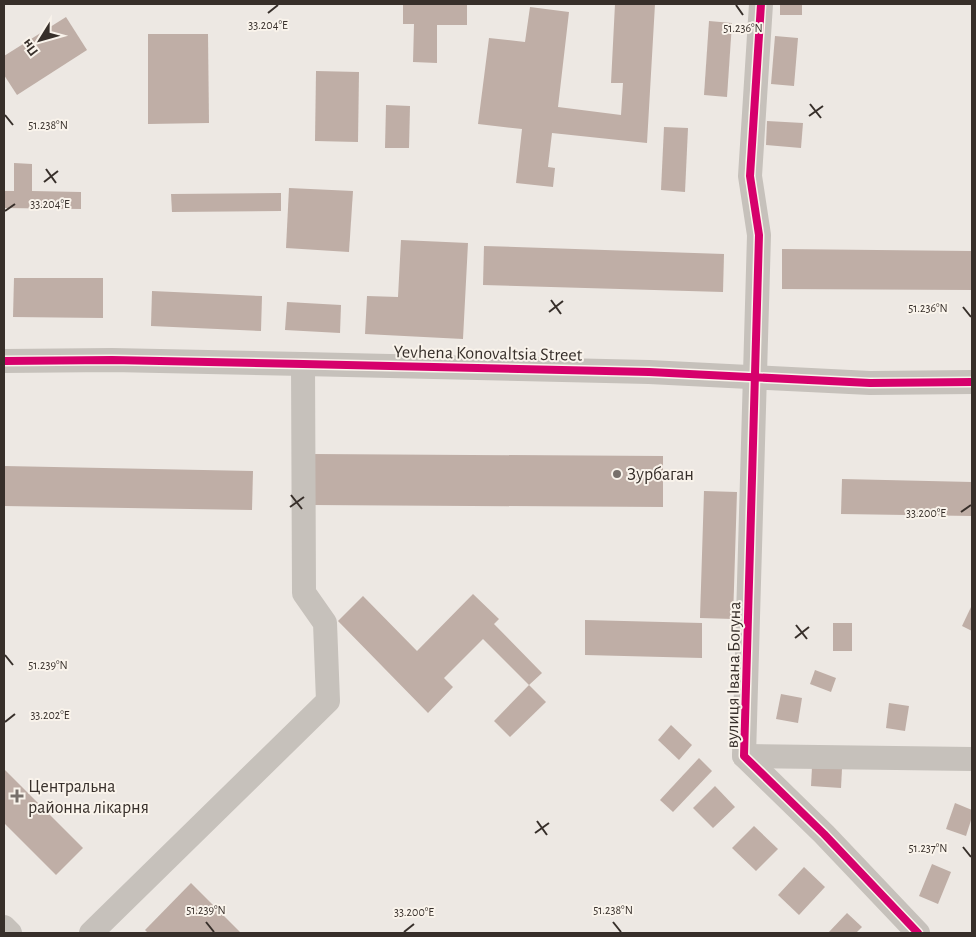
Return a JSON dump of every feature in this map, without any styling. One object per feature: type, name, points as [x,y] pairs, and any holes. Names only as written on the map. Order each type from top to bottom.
[{"type":"street","name":"вулиця Івана Богуна","points":[[761,4],[750,176],[759,236],[744,756],[824,834],[918,933]]},
{"type":"street","name":"Yevhena Konovaltsia Street","points":[[4,362],[112,360],[650,372],[870,383],[972,382]]},
{"type":"street","points":[[91,933],[328,701],[325,623],[304,593],[303,364]]},
{"type":"street","points":[[744,756],[972,759]]},
{"type":"street","points":[[4,927],[10,933]]},
{"type":"building","points":[[403,4],[467,4],[467,25],[437,25],[437,63],[413,62],[414,24],[403,24]]},
{"type":"building","points":[[615,4],[655,4],[647,143],[552,133],[548,167],[555,168],[553,187],[516,183],[522,129],[478,124],[489,38],[525,42],[530,7],[569,12],[558,107],[621,115],[623,83],[611,83]]},
{"type":"building","points":[[780,4],[802,4],[802,15],[780,15]]},
{"type":"building","points":[[66,17],[87,50],[17,95],[4,75],[4,56]]},
{"type":"building","points":[[709,21],[732,23],[727,97],[704,95]]},
{"type":"building","points":[[148,34],[208,34],[209,123],[148,124]]},
{"type":"building","points":[[775,36],[798,38],[794,86],[771,84]]},
{"type":"building","points":[[316,71],[359,72],[358,142],[315,141]]},
{"type":"building","points":[[386,105],[410,106],[409,148],[385,148]]},
{"type":"building","points":[[767,121],[803,123],[801,148],[766,145]]},
{"type":"building","points":[[664,127],[688,128],[685,192],[661,190]]},
{"type":"building","points":[[14,163],[32,164],[32,191],[81,192],[81,209],[4,208],[4,191],[14,191]]},
{"type":"building","points":[[289,188],[353,191],[349,252],[286,248]]},
{"type":"building","points":[[281,193],[281,211],[172,212],[171,194]]},
{"type":"building","points":[[401,240],[468,243],[463,339],[365,334],[367,296],[398,297]]},
{"type":"building","points":[[484,246],[724,254],[723,292],[483,285]]},
{"type":"building","points":[[782,249],[972,251],[972,290],[782,289]]},
{"type":"building","points":[[14,278],[103,278],[103,318],[13,317]]},
{"type":"building","points":[[152,291],[262,296],[261,331],[151,326]]},
{"type":"building","points":[[287,302],[341,305],[340,333],[285,330]]},
{"type":"building","points":[[313,454],[663,456],[663,507],[312,505]]},
{"type":"building","points":[[4,466],[253,471],[252,510],[4,506]]},
{"type":"building","points":[[842,479],[972,482],[972,516],[841,514]]},
{"type":"building","points":[[704,491],[737,492],[733,619],[700,618]]},
{"type":"building","points":[[473,594],[499,619],[494,624],[542,673],[529,685],[483,639],[444,678],[453,687],[428,713],[338,621],[363,596],[417,651]]},
{"type":"building","points":[[972,605],[972,631],[962,626]]},
{"type":"building","points":[[585,620],[702,623],[702,658],[585,655]]},
{"type":"building","points":[[833,623],[852,623],[852,651],[833,651]]},
{"type":"building","points":[[815,670],[836,678],[831,692],[810,684]]},
{"type":"building","points":[[529,685],[546,702],[510,737],[494,721]]},
{"type":"building","points":[[781,694],[802,698],[798,723],[776,719]]},
{"type":"building","points":[[889,703],[909,706],[905,731],[886,728]]},
{"type":"building","points":[[671,725],[692,745],[679,760],[658,740]]},
{"type":"building","points":[[699,758],[712,771],[673,812],[660,800]]},
{"type":"building","points":[[812,767],[842,769],[841,788],[811,786]]},
{"type":"building","name":"Центральна районна лікарня","points":[[4,769],[83,848],[56,875],[4,823]]},
{"type":"building","points":[[715,786],[735,807],[713,828],[693,808]]},
{"type":"building","points":[[955,803],[972,810],[972,817],[966,836],[946,829]]},
{"type":"building","points":[[754,826],[778,849],[756,871],[732,848]]},
{"type":"building","points":[[932,864],[951,872],[938,904],[919,896]]},
{"type":"building","points":[[804,867],[825,887],[799,915],[778,895]]},
{"type":"building","points":[[191,883],[241,933],[148,933],[145,930]]},
{"type":"building","points":[[847,913],[862,927],[856,933],[828,933]]},
{"type":"cycle path","points":[[761,4],[750,176],[759,235],[744,756],[824,834],[918,933]]},
{"type":"cycle path","points":[[4,361],[112,360],[303,364],[649,372],[870,383],[972,382]]},
{"type":"place","name":"Зурбаган","points":[[617,474]]},
{"type":"place","name":"Центральна районна лікарня","points":[[17,796]]}]
